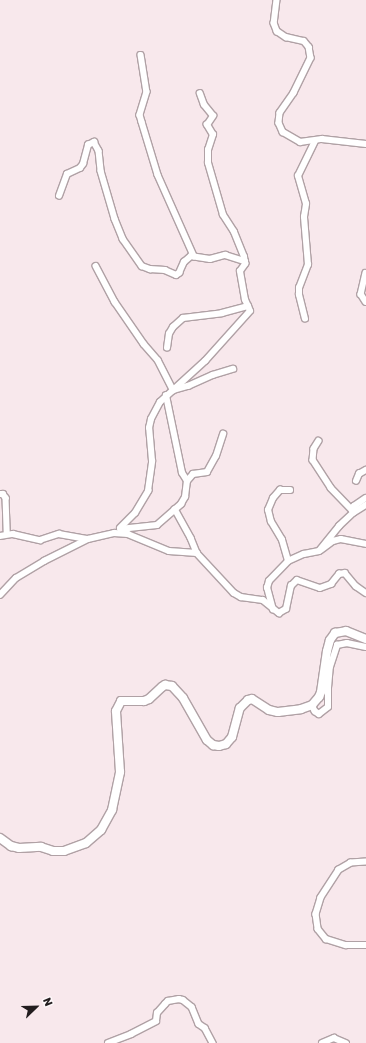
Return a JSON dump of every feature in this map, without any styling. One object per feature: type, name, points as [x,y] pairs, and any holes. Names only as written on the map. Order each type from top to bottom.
[{"type":"street","points":[[277,0],[274,23],[277,31],[286,37],[304,41],[309,47],[311,58],[294,93],[280,113],[280,128],[288,136],[300,142],[327,139],[366,144]]},
{"type":"street","points":[[141,55],[147,92],[140,115],[158,175],[194,256]]},
{"type":"street","points":[[114,533],[135,513],[148,491],[152,461],[150,428],[151,419],[160,402],[206,361],[250,311],[245,300],[240,271],[245,261],[234,232],[223,215],[210,169],[208,150],[213,135],[207,125],[213,116],[204,105],[200,94]]},
{"type":"street","points":[[305,319],[299,295],[299,288],[308,265],[304,217],[306,204],[298,176],[315,141]]},
{"type":"street","points":[[59,196],[67,174],[80,168],[83,164],[88,145],[94,142],[99,151],[101,171],[114,219],[123,239],[139,263],[146,268],[165,270],[176,274],[179,273],[186,259],[194,256],[210,259],[225,255],[245,261]]},
{"type":"street","points":[[96,266],[116,302],[144,344],[158,360],[173,390]]},
{"type":"street","points":[[366,273],[361,294],[366,302]]},
{"type":"street","points":[[167,348],[169,334],[173,327],[183,318],[222,313],[248,306]]},
{"type":"street","points":[[173,390],[193,385],[213,375],[233,369]]},
{"type":"street","points":[[166,396],[182,473],[187,481]]},
{"type":"street","points":[[120,528],[157,525],[175,509],[185,497],[187,481],[193,474],[207,472],[216,456],[223,434]]},
{"type":"street","points":[[319,441],[314,449],[313,460],[332,488],[352,512]]},
{"type":"street","points":[[356,481],[359,474],[366,470]]},
{"type":"street","points":[[288,561],[282,540],[271,522],[268,510],[273,498],[280,490],[290,490]]},
{"type":"street","points":[[0,494],[3,494],[6,498],[7,534]]},
{"type":"street","points":[[352,512],[354,506],[366,498]]},
{"type":"street","points":[[319,551],[352,512],[366,505]]},
{"type":"street","points":[[175,509],[191,538],[197,553],[234,593],[241,596],[260,599],[273,611],[279,614],[286,609],[292,586],[297,580],[320,588],[331,584],[339,574],[345,573],[356,586],[366,593]]},
{"type":"street","points":[[0,595],[10,583],[25,571],[88,539],[114,533],[128,534],[169,551],[197,553]]},
{"type":"street","points":[[0,536],[7,534],[40,540],[59,534],[88,539]]},
{"type":"street","points":[[273,611],[267,585],[288,561],[304,554],[319,551],[337,539],[366,544]]},
{"type":"street","points":[[0,838],[11,846],[19,848],[41,847],[53,851],[64,852],[86,843],[101,830],[112,810],[120,772],[116,711],[121,701],[144,701],[149,699],[162,687],[166,685],[172,686],[183,698],[207,740],[213,745],[219,746],[226,744],[232,737],[240,708],[248,700],[252,699],[269,710],[278,712],[302,709],[312,705],[321,692],[327,651],[332,636],[338,632],[346,631],[366,639]]},
{"type":"street","points":[[312,705],[315,711],[320,714],[324,713],[328,707],[330,667],[337,645],[347,643],[366,647]]},
{"type":"street","points":[[366,862],[351,863],[339,870],[321,898],[316,914],[318,929],[326,939],[346,945],[366,945]]},
{"type":"street","points":[[108,1043],[131,1034],[156,1021],[157,1013],[168,1001],[179,999],[183,1000],[192,1007],[199,1024],[205,1028],[213,1043]]},
{"type":"street","points":[[322,1043],[334,1038],[346,1043]]}]
